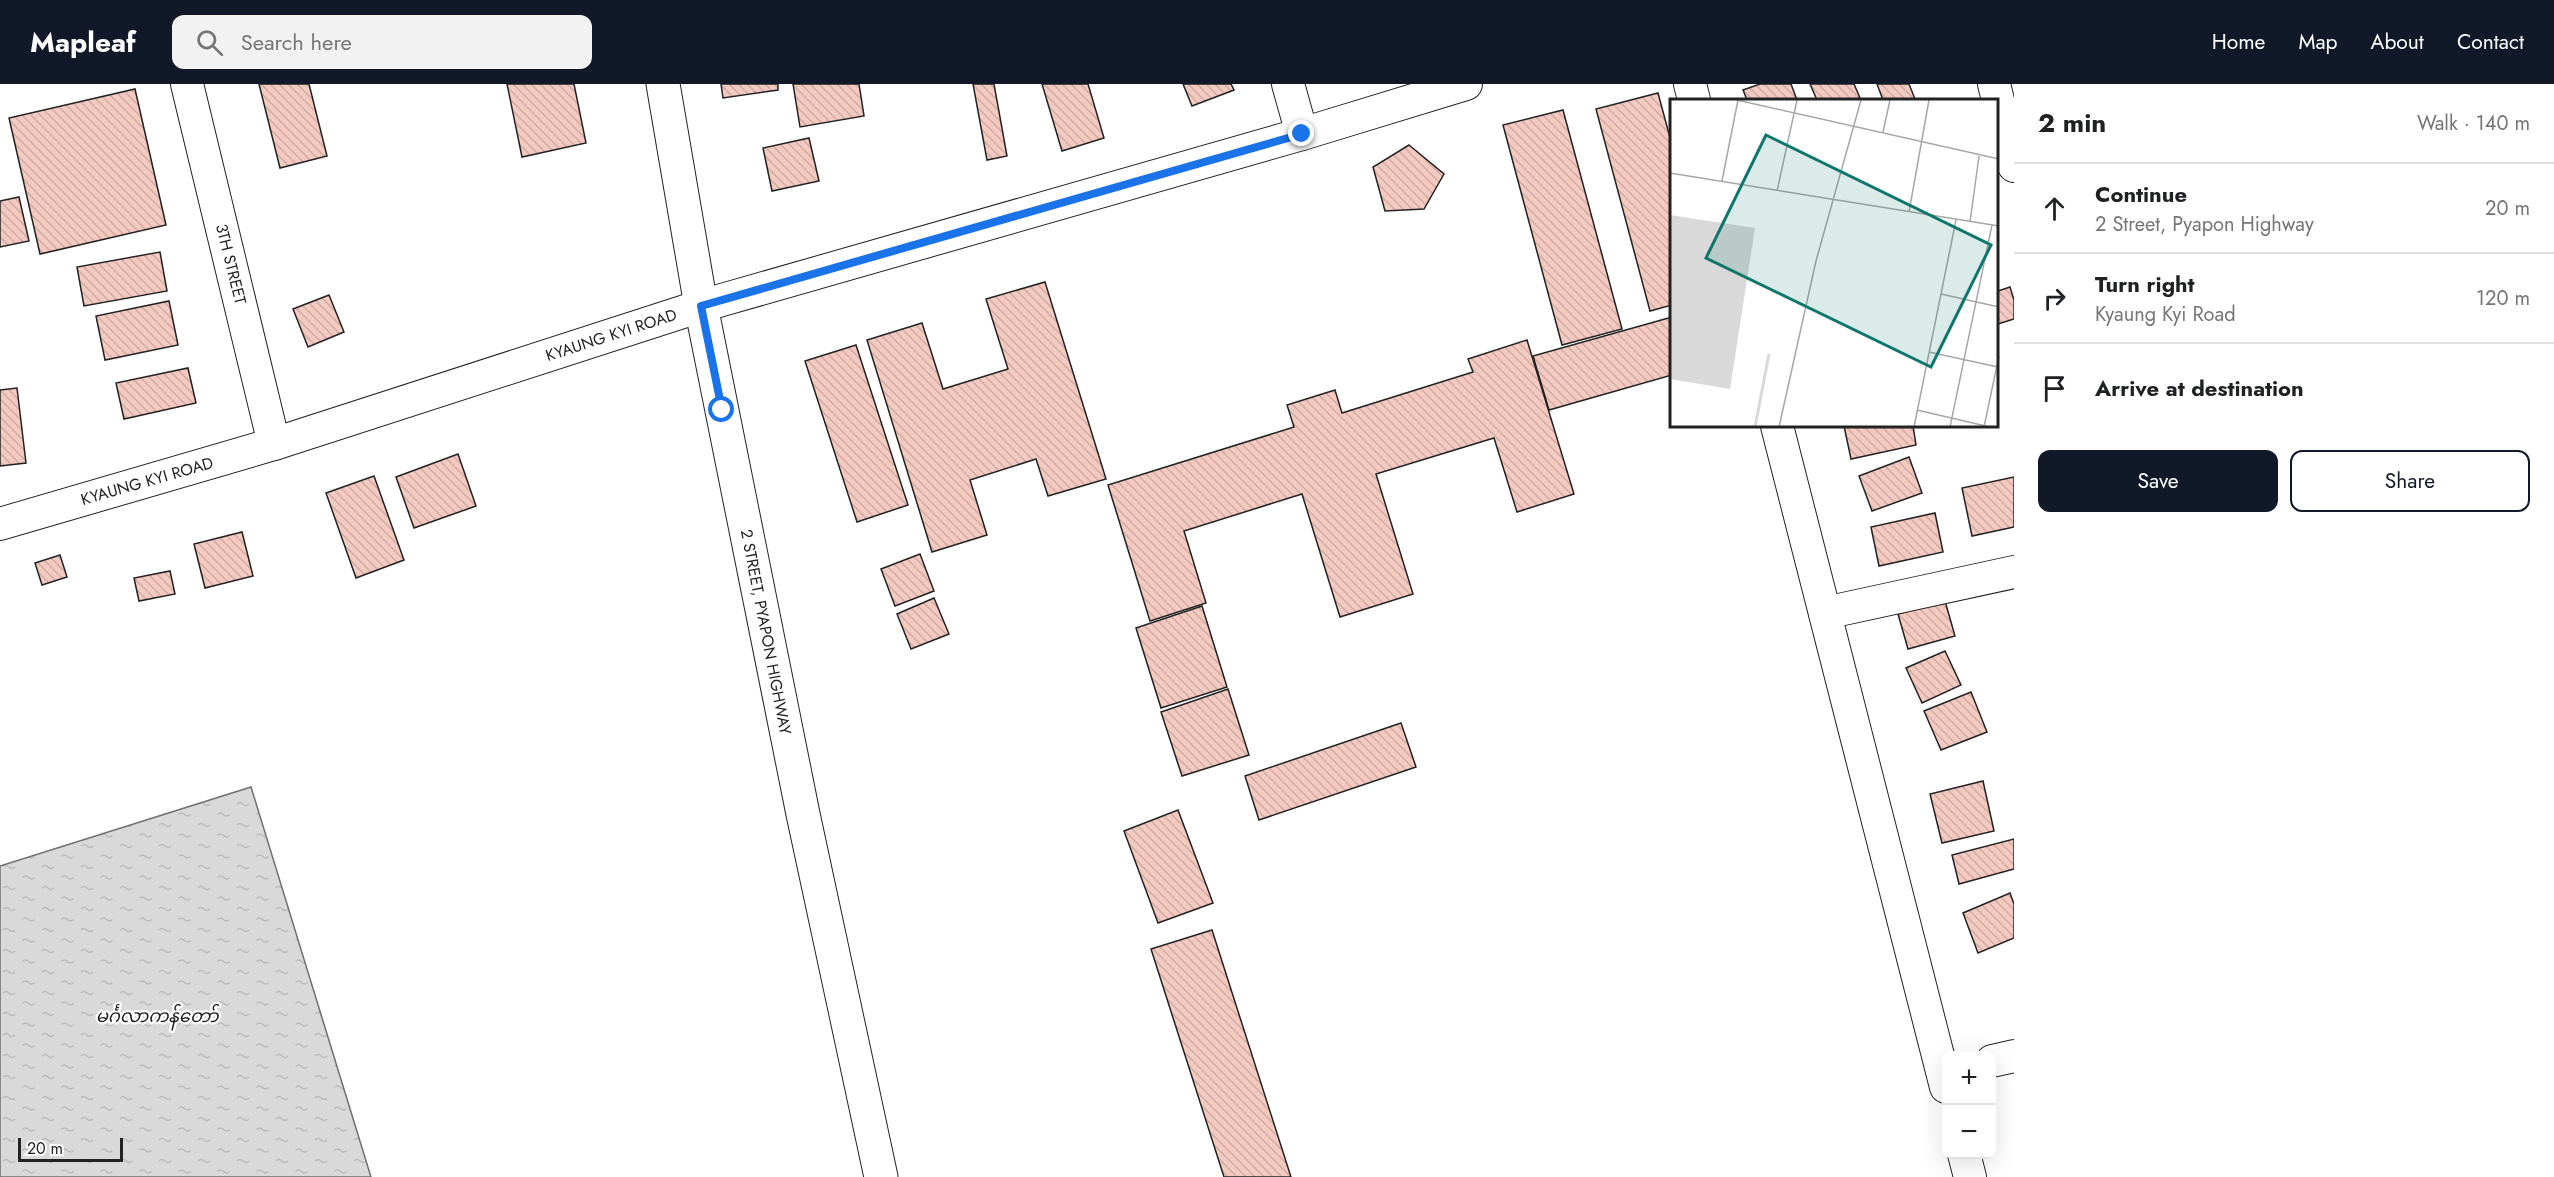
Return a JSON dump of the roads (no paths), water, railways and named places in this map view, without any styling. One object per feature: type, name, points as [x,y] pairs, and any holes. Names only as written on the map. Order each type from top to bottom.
[{"type":"main road","name":"2 STREET, PYAPON HIGHWAY","points":[[663,84],[701,306],[805,825],[881,1177]]},
{"type":"street","name":"3TH STREET","points":[[187,84],[274,444]]},
{"type":"street","points":[[1288,84],[1302,134]]},
{"type":"street","name":"KYAUNG KYI ROAD","points":[[0,524],[274,444],[701,306],[1302,134],[1466,84]]},
{"type":"street","points":[[1690,84],[1694,99]]},
{"type":"street","points":[[1994,84],[1998,99]]},
{"type":"street","points":[[1999,104],[2014,166]]},
{"type":"street","points":[[1779,428],[1942,1065]]},
{"type":"street","points":[[1825,613],[2014,572]]},
{"type":"street","points":[[1996,1060],[2014,1056]]},
{"type":"street","points":[[1965,1159],[1970,1177]]},
{"type":"water","name":"မင်္ဂလာကန်တော်","points":[[251,787],[371,1177],[0,1177],[0,866]]}]
